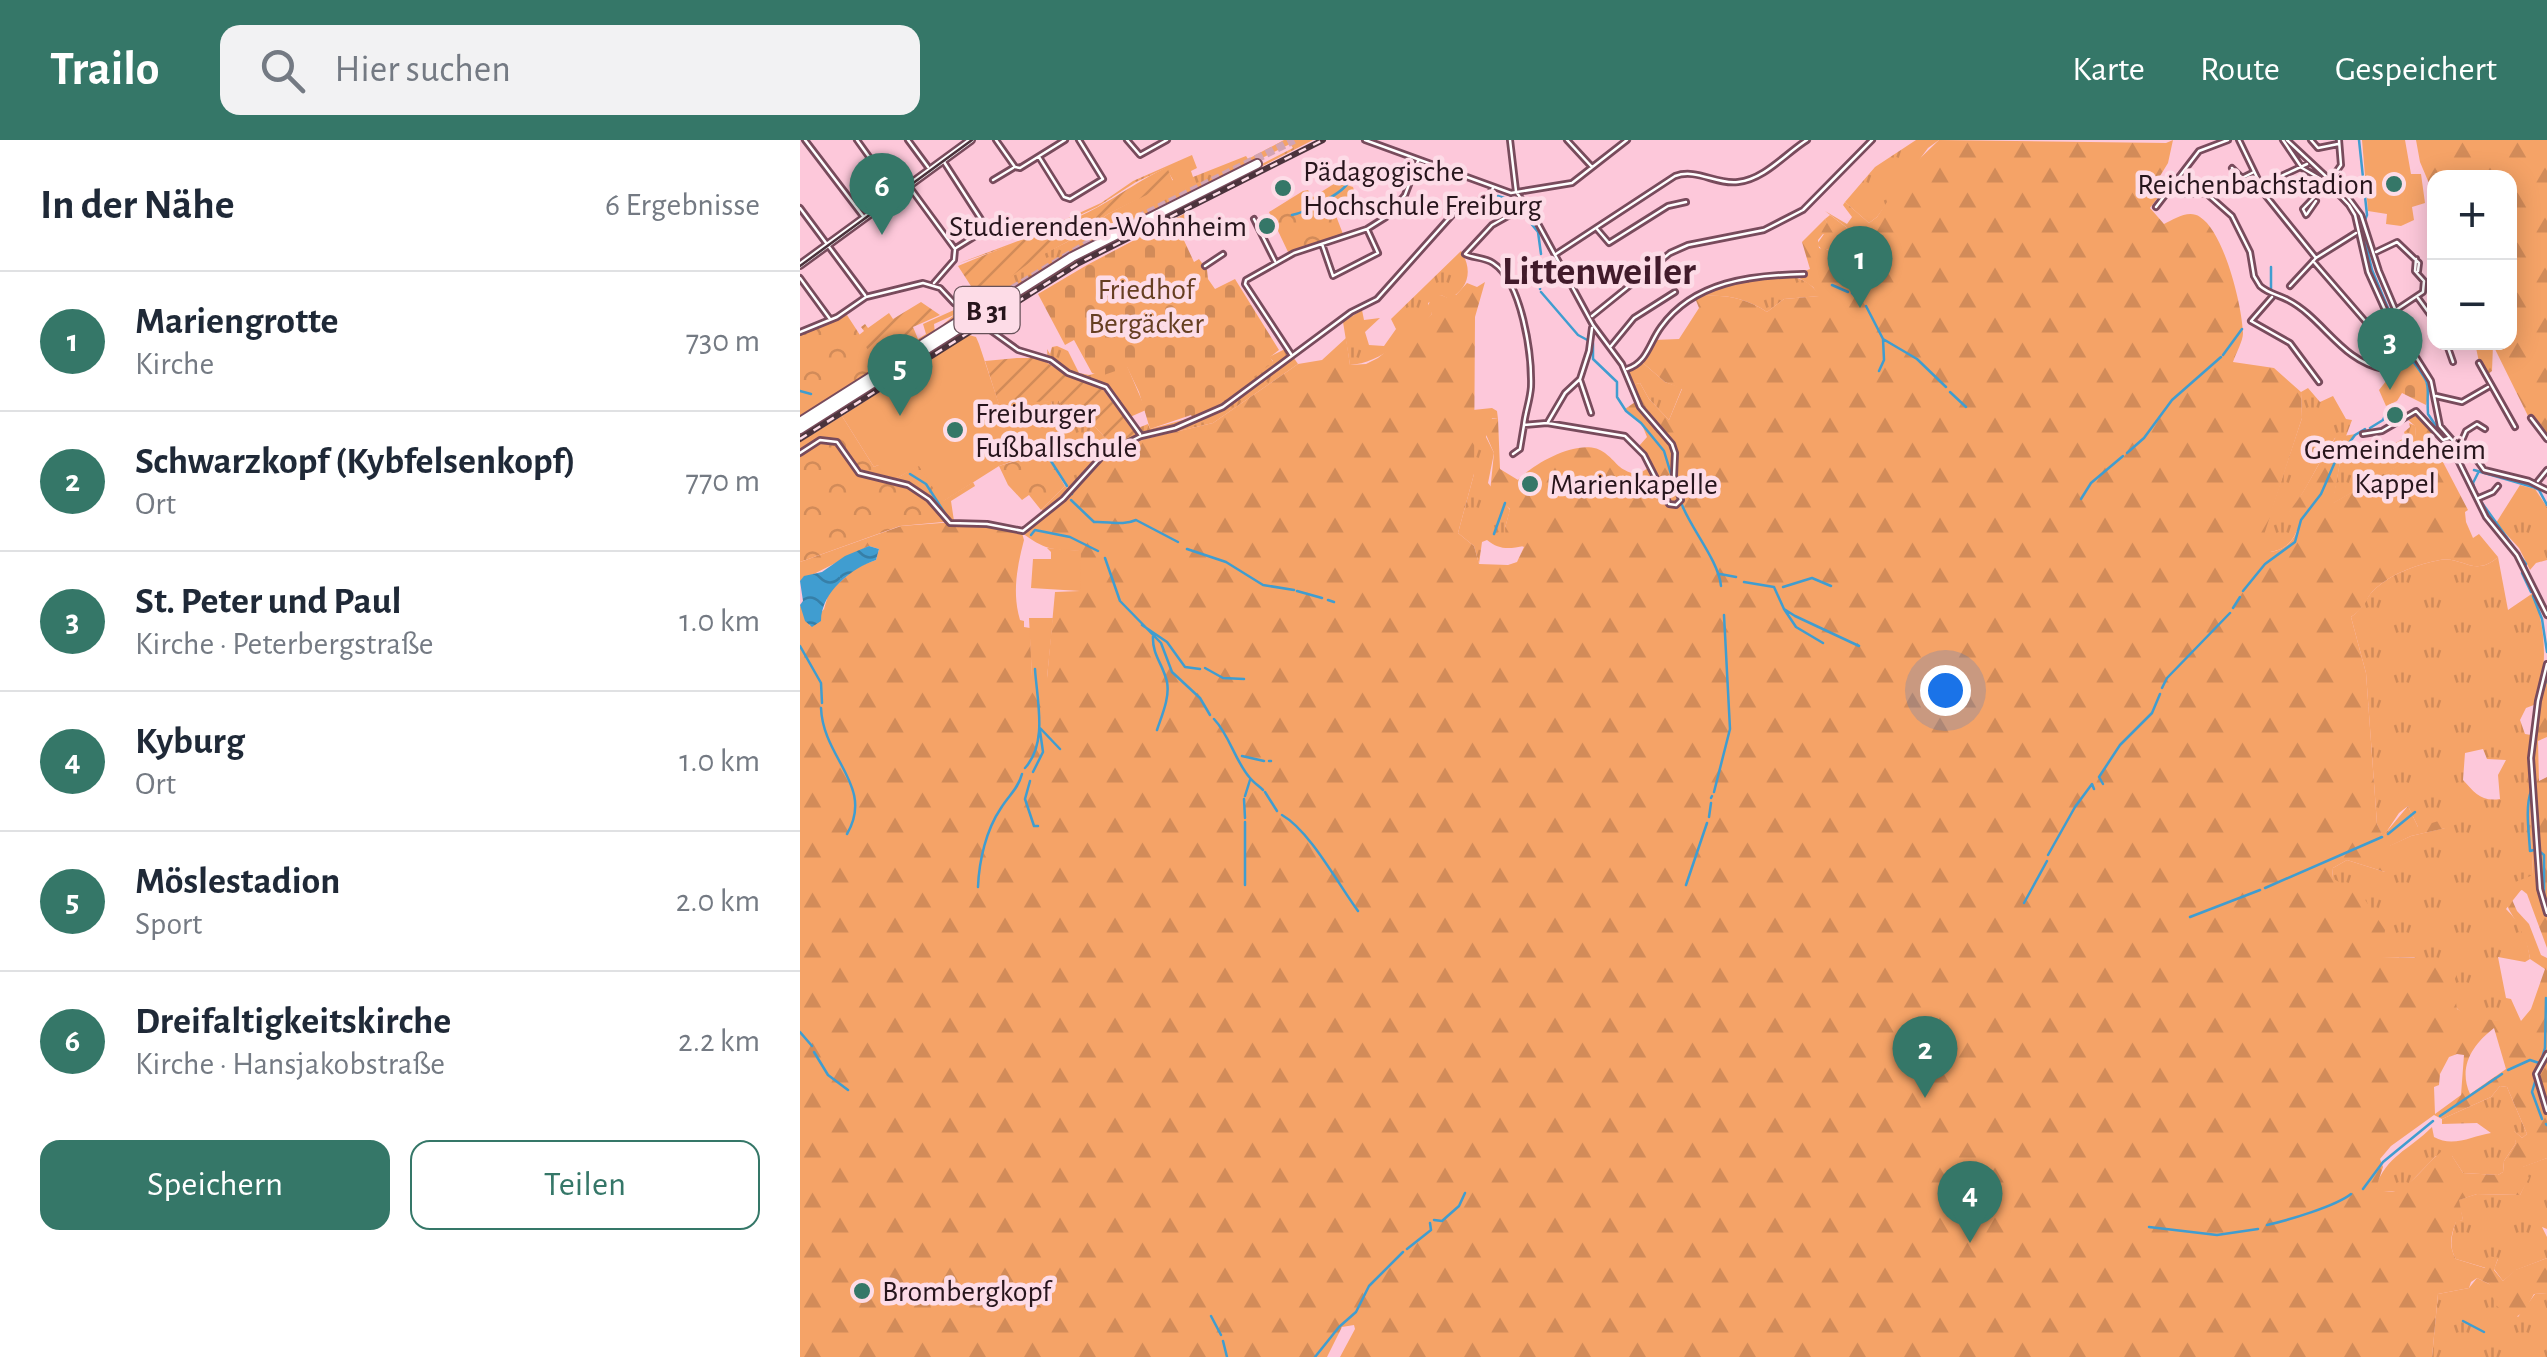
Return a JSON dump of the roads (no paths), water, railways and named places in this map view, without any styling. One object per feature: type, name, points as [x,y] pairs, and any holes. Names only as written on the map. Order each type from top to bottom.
[{"type":"highway","name":"B 31","points":[[800,425],[1072,257],[1256,164]]},
{"type":"highway","name":"B 31","points":[[800,425],[961,320]]},
{"type":"street","points":[[804,140],[863,216]]},
{"type":"street","points":[[856,140],[895,193]]},
{"type":"street","points":[[908,140],[929,169]]},
{"type":"street","points":[[800,265],[943,160],[960,143],[971,140]]},
{"type":"street","points":[[996,140],[1014,167]]},
{"type":"street","points":[[993,180],[1065,140]]},
{"type":"street","points":[[1039,157],[1067,199],[1103,179],[1079,140]]},
{"type":"street","points":[[1127,140],[1140,155],[1166,140]]},
{"type":"street","points":[[1366,140],[1493,188],[1517,193],[1572,184],[1627,140]]},
{"type":"street","points":[[1510,140],[1517,193],[1593,325],[1625,369],[1640,407],[1672,444],[1676,453],[1674,476],[1681,500],[1676,505],[1668,504],[1644,455],[1625,436],[1548,423],[1524,425]]},
{"type":"street","points":[[1567,140],[1593,168]]},
{"type":"street","points":[[1614,140],[1620,146]]},
{"type":"street","points":[[1554,256],[1675,176],[1694,174],[1722,182],[1746,180],[1807,140]]},
{"type":"street","points":[[1590,317],[1670,253],[1764,230],[1803,210],[1872,140]]},
{"type":"street","points":[[2156,207],[2199,151],[2228,140]]},
{"type":"street","points":[[2240,140],[2260,186],[2372,329],[2386,312],[2368,272],[2355,215],[2329,182],[2302,168],[2285,140]]},
{"type":"street","points":[[2285,140],[2361,215],[2412,357],[2431,380],[2438,421],[2447,439]]},
{"type":"street","points":[[2311,140],[2318,148],[2339,142],[2340,165],[2316,198]]},
{"type":"street","points":[[943,160],[984,225],[955,249]]},
{"type":"street","points":[[1293,356],[1246,280],[1276,262],[1386,217],[1401,202],[1418,161]]},
{"type":"street","points":[[2260,186],[2308,163]]},
{"type":"street","points":[[2232,168],[2242,178],[2254,172]]},
{"type":"street","points":[[908,184],[955,249],[954,260],[933,284]]},
{"type":"street","points":[[800,452],[820,440],[837,442],[860,473],[908,485],[929,499],[950,522],[987,524],[1020,532],[1039,521],[1104,454],[1141,436],[1208,415],[1351,312],[1377,298],[1453,214],[1488,196],[1493,188]]},
{"type":"street","points":[[2172,188],[2185,194],[2206,193],[2232,216],[2250,252],[2256,280],[2273,296],[2287,299],[2368,365],[2384,369],[2412,357]]},
{"type":"street","points":[[1596,228],[1609,243],[1668,206],[1686,202]]},
{"type":"street","points":[[1512,454],[1520,449],[1531,384],[1518,300],[1502,270],[1485,259],[1466,256],[1492,225],[1524,206]]},
{"type":"street","points":[[800,208],[866,296]]},
{"type":"street","points":[[1254,219],[1276,262]]},
{"type":"street","points":[[1322,243],[1333,276],[1378,253],[1367,228]]},
{"type":"street","points":[[2290,286],[2314,259],[2358,233]]},
{"type":"street","points":[[2374,252],[2397,242],[2416,260],[2418,274],[2424,281],[2423,292],[2395,310]]},
{"type":"street","points":[[1205,266],[1222,254]]},
{"type":"street","points":[[1625,369],[1642,360],[1668,318],[1710,288],[1764,274],[1804,274]]},
{"type":"street","points":[[800,278],[831,321]]},
{"type":"street","points":[[800,332],[831,321],[866,296],[923,283],[933,284],[954,303]]},
{"type":"street","points":[[1610,347],[1634,318],[1675,292]]},
{"type":"street","points":[[2273,296],[2251,321],[2290,342],[2319,382]]},
{"type":"street","points":[[2418,297],[2427,310]]},
{"type":"street","points":[[1548,423],[1565,393],[1580,378],[1593,325]]},
{"type":"street","points":[[986,327],[1018,350],[1051,360],[1068,373],[1106,386],[1141,436]]},
{"type":"street","points":[[2449,350],[2453,362]]},
{"type":"street","points":[[2479,363],[2515,426]]},
{"type":"street","points":[[1580,378],[1591,413]]},
{"type":"street","points":[[2434,395],[2462,402],[2490,386]]},
{"type":"street","points":[[2363,434],[2382,431],[2416,410],[2447,439],[2472,452],[2488,473],[2536,483],[2547,490]]},
{"type":"street","points":[[2531,418],[2547,438]]},
{"type":"street","points":[[2460,445],[2466,431],[2477,424],[2485,430]]},
{"type":"street","points":[[2454,442],[2476,498],[2491,526],[2526,570],[2547,616]]},
{"type":"street","points":[[2536,483],[2547,470]]},
{"type":"street","points":[[2476,498],[2498,486]]},
{"type":"street","points":[[2547,664],[2531,758],[2540,889],[2547,913]]},
{"type":"street","points":[[2547,1054],[2536,1074],[2547,1111]]},
{"type":"water","points":[[869,546],[879,549],[876,560],[857,569],[832,591],[821,621],[812,627],[805,621],[800,605],[800,581]]},
{"type":"waterway","points":[[2359,140],[2367,215],[2362,227],[2372,270],[2399,348],[2407,356]]},
{"type":"waterway","points":[[1292,215],[1338,193],[1347,184]]},
{"type":"waterway","points":[[1498,196],[1514,201],[1517,207]]},
{"type":"waterway","points":[[1521,211],[1538,232],[1541,254]]},
{"type":"waterway","points":[[1540,260],[1540,289]]},
{"type":"waterway","points":[[2271,267],[2271,291]]},
{"type":"waterway","points":[[1832,285],[1848,292]]},
{"type":"waterway","points":[[1541,292],[1578,335],[1593,343],[1593,359],[1617,382],[1617,397],[1626,411],[1664,451],[1678,497]]},
{"type":"waterway","points":[[1852,293],[1859,300]]},
{"type":"waterway","points":[[1866,306],[1883,339],[1917,359],[1946,387]]},
{"type":"waterway","points":[[2223,355],[2242,329]]},
{"type":"waterway","points":[[1879,371],[1884,360],[1883,339]]},
{"type":"waterway","points":[[2127,453],[2144,438],[2172,400],[2221,357]]},
{"type":"waterway","points":[[2412,360],[2428,386],[2428,414],[2444,438]]},
{"type":"waterway","points":[[800,391],[811,394]]},
{"type":"waterway","points":[[1950,392],[1966,407]]},
{"type":"waterway","points":[[2370,428],[2383,420],[2388,409]]},
{"type":"waterway","points":[[2243,591],[2265,564],[2295,542],[2301,520],[2321,494],[2335,462],[2355,435],[2365,429]]},
{"type":"waterway","points":[[2447,442],[2452,452]]},
{"type":"waterway","points":[[2081,499],[2091,483],[2123,456]]},
{"type":"waterway","points":[[1049,458],[1067,486]]},
{"type":"waterway","points":[[2474,470],[2533,487],[2547,505]]},
{"type":"waterway","points":[[2476,494],[2473,483],[2478,473]]},
{"type":"waterway","points":[[910,474],[926,484],[948,518]]},
{"type":"waterway","points":[[1071,500],[1094,522],[1136,520],[1178,542]]},
{"type":"waterway","points":[[1494,534],[1505,503]]},
{"type":"waterway","points":[[2482,503],[2526,564],[2522,573],[2531,592]]},
{"type":"waterway","points":[[1682,505],[1721,586]]},
{"type":"waterway","points":[[1031,535],[1035,530],[1070,537],[1098,551]]},
{"type":"waterway","points":[[1187,549],[1226,562],[1263,585],[1294,590]]},
{"type":"waterway","points":[[1105,558],[1120,601],[1161,643],[1172,672],[1200,698],[1210,715]]},
{"type":"waterway","points":[[1720,574],[1736,577]]},
{"type":"waterway","points":[[1783,587],[1812,578],[1831,586]]},
{"type":"waterway","points":[[1744,582],[1774,587],[1784,609],[1859,646]]},
{"type":"waterway","points":[[1297,591],[1322,598]]},
{"type":"waterway","points":[[2533,596],[2542,619],[2547,652]]},
{"type":"waterway","points":[[2233,608],[2240,597]]},
{"type":"waterway","points":[[1328,600],[1334,602]]},
{"type":"waterway","points":[[1784,609],[1796,627],[1823,643]]},
{"type":"waterway","points":[[2162,688],[2167,678],[2230,613]]},
{"type":"waterway","points":[[1714,792],[1730,729],[1724,615]]},
{"type":"waterway","points":[[1142,625],[1167,642],[1185,667],[1200,669]]},
{"type":"waterway","points":[[1153,636],[1168,688],[1157,730]]},
{"type":"waterway","points":[[800,646],[821,683],[822,703]]},
{"type":"waterway","points":[[1205,668],[1223,678],[1244,679]]},
{"type":"waterway","points":[[1025,768],[1039,734],[1035,669]]},
{"type":"waterway","points":[[2538,707],[2547,677]]},
{"type":"waterway","points":[[2103,784],[2099,777],[2120,745],[2152,713],[2160,694]]},
{"type":"waterway","points":[[821,708],[830,742],[852,786],[854,817],[847,834]]},
{"type":"waterway","points":[[1214,719],[1245,771],[1263,790]]},
{"type":"waterway","points":[[2535,784],[2536,726]]},
{"type":"waterway","points":[[1040,728],[1060,749]]},
{"type":"waterway","points":[[1033,772],[1043,752],[1040,731]]},
{"type":"waterway","points":[[1242,756],[1264,761]]},
{"type":"waterway","points":[[978,887],[991,826],[1022,774]]},
{"type":"waterway","points":[[1245,796],[1250,780]]},
{"type":"waterway","points":[[1030,781],[1025,799],[1034,826],[1038,826]]},
{"type":"waterway","points":[[2048,855],[2092,784],[2094,789]]},
{"type":"waterway","points":[[2531,791],[2528,820],[2530,851],[2534,850]]},
{"type":"waterway","points":[[1265,792],[1277,811]]},
{"type":"waterway","points":[[1244,799],[1245,818]]},
{"type":"waterway","points":[[1709,817],[1711,803]]},
{"type":"waterway","points":[[2388,834],[2415,812]]},
{"type":"waterway","points":[[1282,815],[1313,845],[1358,911]]},
{"type":"waterway","points":[[1245,822],[1245,885]]},
{"type":"waterway","points":[[1686,885],[1707,823]]},
{"type":"waterway","points":[[2265,888],[2382,837]]},
{"type":"waterway","points":[[2539,851],[2544,855],[2547,906]]},
{"type":"waterway","points":[[2024,903],[2047,861]]},
{"type":"waterway","points":[[2190,917],[2260,890]]},
{"type":"waterway","points":[[2542,1119],[2532,1092],[2545,1048],[2546,998]]},
{"type":"waterway","points":[[800,1032],[812,1046]]},
{"type":"waterway","points":[[814,1052],[828,1075],[848,1090]]},
{"type":"waterway","points":[[2508,1070],[2530,1060],[2539,1063]]},
{"type":"waterway","points":[[2440,1116],[2502,1074]]},
{"type":"waterway","points":[[2363,1189],[2383,1162],[2433,1121]]},
{"type":"waterway","points":[[1434,1220],[1442,1221],[1459,1206],[1465,1193]]},
{"type":"waterway","points":[[2267,1225],[2324,1208],[2351,1194]]},
{"type":"waterway","points":[[1407,1249],[1431,1230],[1430,1223]]},
{"type":"waterway","points":[[2149,1227],[2217,1235],[2258,1229]]},
{"type":"waterway","points":[[1315,1357],[1356,1312],[1369,1286],[1403,1252]]},
{"type":"waterway","points":[[1211,1316],[1221,1335]]},
{"type":"waterway","points":[[2463,1321],[2484,1332]]},
{"type":"waterway","points":[[1223,1341],[1227,1357]]},
{"type":"tunnel","points":[[961,320],[1092,241],[1294,140]]},
{"type":"tram line","points":[[800,266],[972,140]]},
{"type":"railway","points":[[800,439],[1079,263],[1323,140]]},
{"type":"place","name":"Reichenbachstadion","points":[[2394,184]]},
{"type":"place","name":"Pädagogische Hochschule Freiburg","points":[[1283,188]]},
{"type":"place","name":"Studierenden-Wohnheim","points":[[1267,226]]},
{"type":"place","name":"Dreifaltigkeitskirche","points":[[882,235]]},
{"type":"place","name":"Mariengrotte","points":[[1860,308]]},
{"type":"place","name":"St. Peter und Paul","points":[[2390,390]]},
{"type":"place","name":"Gemeindeheim Kappel","points":[[2395,415]]},
{"type":"place","name":"Möslestadion","points":[[900,416]]},
{"type":"place","name":"Freiburger Fußballschule","points":[[955,430]]},
{"type":"place","name":"Marienkapelle","points":[[1530,484]]},
{"type":"place","name":"Schwarzkopf (Kybfelsenkopf)","points":[[1925,1098]]},
{"type":"place","name":"Kyburg","points":[[1970,1243]]},
{"type":"place","name":"Brombergkopf","points":[[862,1291]]},
{"type":"district","name":"Littenweiler","points":[[1599,270]]},
{"type":"park label","name":"Friedhof Bergäcker","points":[[1146,306]]}]
